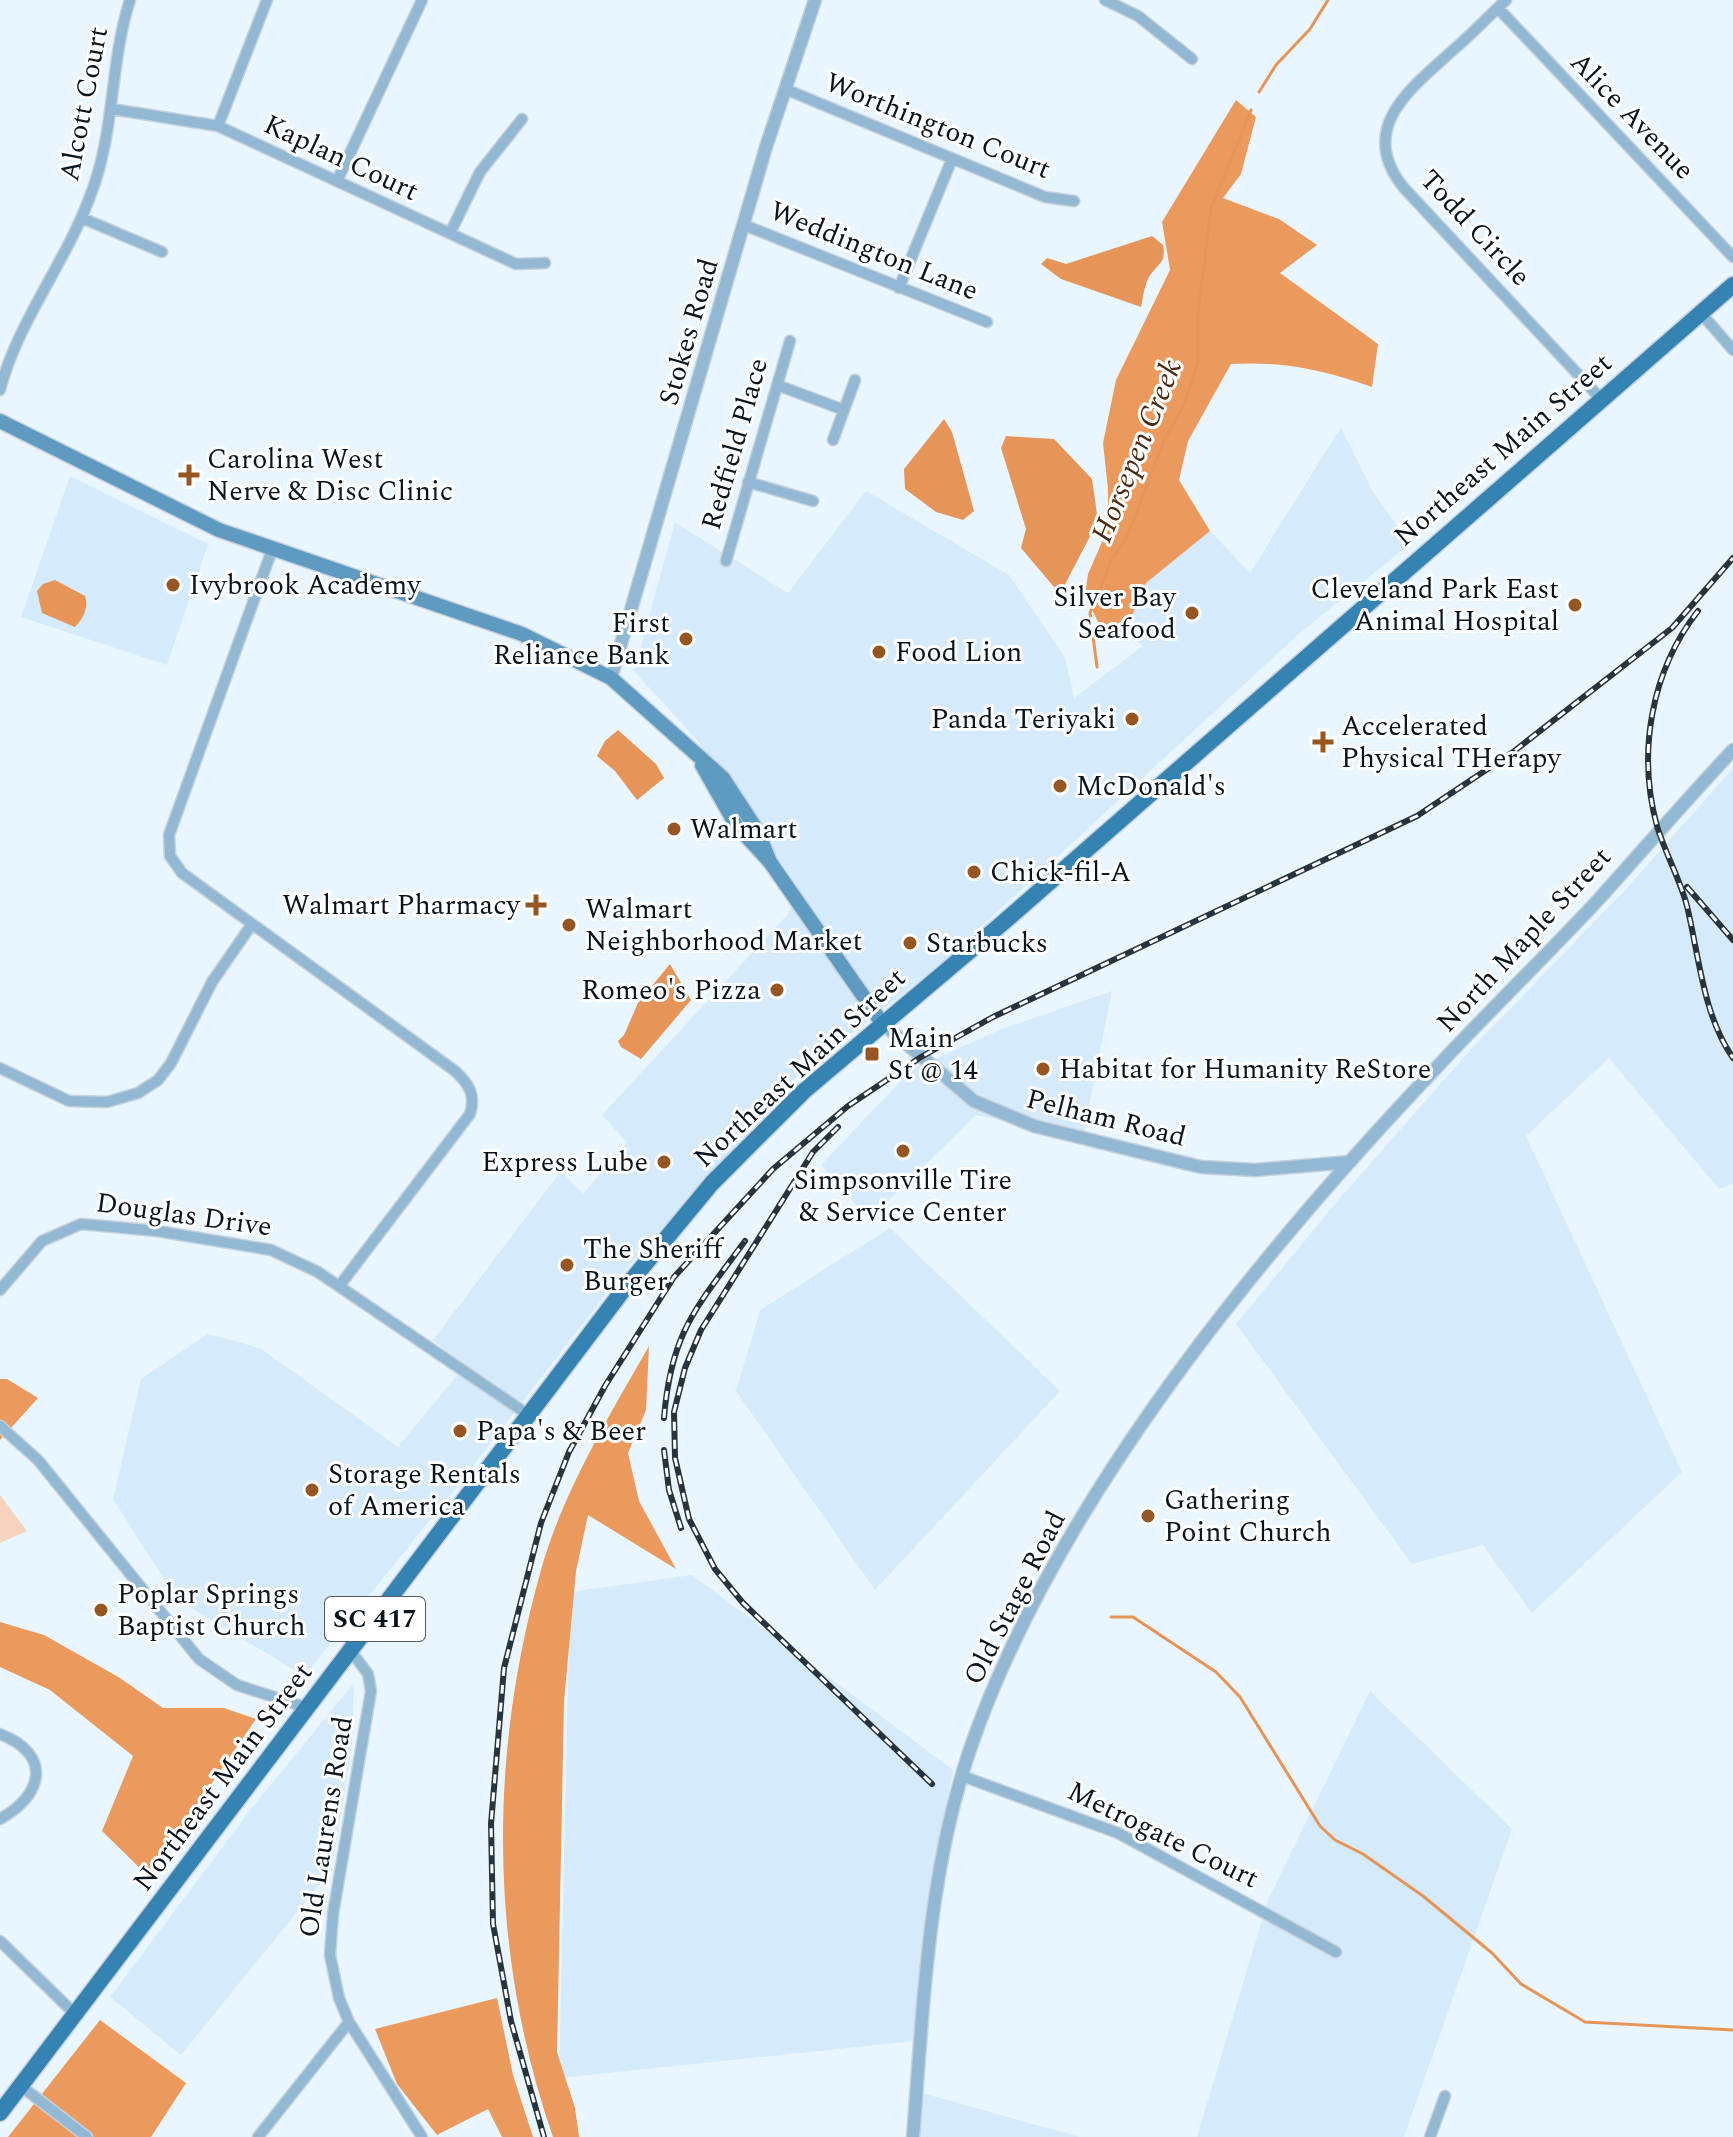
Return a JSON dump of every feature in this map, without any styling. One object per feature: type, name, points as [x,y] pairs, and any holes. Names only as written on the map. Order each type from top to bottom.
[{"type":"main road","name":"Northeast Main Street","points":[[0,2113],[621,1293],[712,1183],[804,1091],[998,927],[1733,285]]},
{"type":"main road","points":[[0,421],[152,500],[272,550],[530,637],[611,678],[661,720],[700,761],[723,778],[757,830],[770,862],[882,1023]]},
{"type":"street","name":"Alcott Court","points":[[0,390],[10,358],[82,218],[93,189],[112,109],[130,0]]},
{"type":"street","points":[[218,126],[267,0]]},
{"type":"street","points":[[337,181],[422,0]]},
{"type":"street","name":"Stokes Road","points":[[611,678],[744,225],[815,0]]},
{"type":"street","points":[[1105,0],[1138,16],[1192,59]]},
{"type":"street","name":"Alice Avenue","points":[[1502,4],[1733,257]]},
{"type":"street","name":"Todd Circle","points":[[1502,4],[1398,102],[1387,129],[1388,158],[1404,188],[1601,399]]},
{"type":"street","name":"Worthington Court","points":[[785,89],[1045,197],[1074,201]]},
{"type":"street","name":"Kaplan Court","points":[[112,109],[218,126],[516,264],[545,263]]},
{"type":"street","points":[[450,233],[480,172],[522,119]]},
{"type":"street","points":[[899,288],[952,159]]},
{"type":"street","points":[[82,218],[162,252]]},
{"type":"street","name":"Weddington Lane","points":[[744,225],[987,322]]},
{"type":"street","points":[[1700,312],[1733,350]]},
{"type":"street","name":"Redfield Place","points":[[726,561],[790,341]]},
{"type":"street","points":[[833,440],[855,380]]},
{"type":"street","points":[[777,385],[844,410]]},
{"type":"street","points":[[748,482],[813,501]]},
{"type":"street","points":[[272,550],[168,839],[170,856],[176,868],[455,1071],[473,1095],[470,1114],[340,1285]]},
{"type":"street","name":"North Maple Street","points":[[1350,1162],[1733,750]]},
{"type":"street","points":[[0,1068],[69,1101],[107,1102],[138,1093],[158,1080],[171,1063],[212,982],[252,924]]},
{"type":"street","name":"Pelham Road","points":[[882,1023],[969,1099],[1034,1126],[1201,1167],[1255,1170],[1350,1162]]},
{"type":"street","name":"Old Stage Road","points":[[913,2137],[937,1877],[977,1728],[1024,1621],[1100,1490],[1194,1353],[1350,1162]]},
{"type":"street","name":"Douglas Drive","points":[[0,1290],[42,1241],[69,1227],[91,1223],[271,1250],[298,1260],[340,1285],[530,1416]]},
{"type":"street","points":[[0,1426],[38,1460],[199,1659],[237,1685],[308,1708]]},
{"type":"street","name":"Old Laurens Road","points":[[351,1651],[368,1674],[371,1691],[330,1932],[333,1976],[349,2022],[422,2137]]},
{"type":"street","points":[[0,1734],[27,1749],[36,1774],[29,1796],[0,1819]]},
{"type":"street","name":"Metrogate Court","points":[[962,1776],[1118,1833],[1336,1952]]},
{"type":"street","points":[[0,1941],[75,2014]]},
{"type":"street","points":[[258,2137],[349,2022]]},
{"type":"street","points":[[21,2086],[87,2137]]},
{"type":"street","points":[[1430,2137],[1445,2096]]},
{"type":"shaded area","points":[[1236,100],[1256,117],[1241,174],[1223,198],[1279,219],[1317,245],[1280,273],[1378,344],[1372,387],[1303,368],[1231,364],[1188,441],[1179,480],[1210,531],[1146,583],[1126,630],[1101,628],[1085,595],[1088,574],[1108,528],[1103,443],[1116,380],[1170,270],[1162,222]]},
{"type":"shaded area","points":[[1152,236],[1163,245],[1164,255],[1147,281],[1141,307],[1061,279],[1041,264],[1047,258],[1066,264]]},
{"type":"shaded area","points":[[944,419],[952,432],[974,511],[963,520],[936,512],[905,489],[904,469]]},
{"type":"shaded area","points":[[1341,427],[1373,492],[1410,544],[1302,631],[944,961],[792,1081],[616,1281],[451,1494],[304,1676],[177,1599],[113,1499],[141,1379],[208,1334],[260,1348],[398,1447],[465,1366],[433,1340],[561,1171],[583,1194],[627,1142],[602,1115],[788,914],[798,887],[696,739],[634,671],[675,522],[788,593],[866,491],[1009,575],[1065,658],[1074,698],[1143,646],[1126,630],[1145,583],[1210,531],[1250,573]]},
{"type":"shaded area","points":[[1006,436],[1054,439],[1092,479],[1098,521],[1060,594],[1021,548],[1026,529],[1001,448]]},
{"type":"shaded area","points":[[70,476],[208,544],[167,665],[21,617]]},
{"type":"shaded area","points":[[55,580],[85,596],[84,613],[75,627],[42,613],[37,591],[43,584]]},
{"type":"shaded area","points":[[618,730],[656,764],[664,778],[637,800],[615,771],[597,756],[605,741]]},
{"type":"shaded area","points":[[1733,768],[1733,1184],[1719,1189],[1609,1058],[1526,1136],[1682,1472],[1532,1613],[1483,1545],[1412,1564],[1236,1324],[1340,1198],[1472,1048],[1626,889]]},
{"type":"shaded area","points":[[670,964],[691,1000],[641,1059],[621,1047],[618,1041],[624,1035],[638,1003]]},
{"type":"shaded area","points":[[1112,991],[1083,1136],[976,1115],[869,1220],[821,1165],[912,1069],[1002,1029]]},
{"type":"shaded area","points":[[890,1228],[1060,1391],[875,1590],[736,1391],[760,1310]]},
{"type":"shaded area","points":[[649,1346],[646,1410],[628,1453],[639,1501],[676,1569],[588,1515],[576,1571],[564,1701],[557,2052],[575,2108],[579,2137],[553,2137],[532,2067],[517,1997],[507,1926],[503,1855],[505,1783],[512,1712],[524,1641],[550,1541],[588,1455]]},
{"type":"shaded area","points":[[0,1379],[7,1379],[38,1398],[0,1440]]},
{"type":"shaded area","points":[[0,1495],[27,1531],[0,1543]]},
{"type":"shaded area","points":[[692,1575],[953,1770],[935,1863],[915,2041],[559,2078],[570,1592]]},
{"type":"shaded area","points":[[0,1622],[44,1635],[120,1678],[163,1708],[224,1708],[256,1719],[148,1876],[102,1831],[133,1756],[50,1690],[0,1667]]},
{"type":"shaded area","points":[[354,1683],[352,1745],[332,1869],[181,2055],[110,1997],[251,1809]]},
{"type":"shaded area","points":[[1370,1691],[1512,1829],[1404,2137],[1197,2137],[1268,1900]]},
{"type":"shaded area","points":[[497,1998],[513,2075],[533,2137],[502,2137],[488,2109],[437,2135],[397,2084],[375,2029]]},
{"type":"shaded area","points":[[100,2020],[186,2083],[151,2137],[8,2137]]},
{"type":"shaded area","points":[[922,2093],[1080,2137],[920,2137]]},
{"type":"waterway","name":"Horsepen Creek","points":[[1259,92],[1276,65],[1310,29],[1328,0]]},
{"type":"waterway","name":"Horsepen Creek","points":[[1097,667],[1090,613],[1112,559],[1127,537],[1165,438],[1182,409],[1191,385],[1198,362],[1198,314],[1211,208],[1251,110]]},
{"type":"waterway","points":[[1111,1617],[1133,1617],[1216,1672],[1240,1697],[1320,1826],[1335,1840],[1363,1854],[1423,1896],[1492,1953],[1521,1984],[1585,2022],[1733,2030]]},
{"type":"railway","points":[[544,2137],[511,2021],[493,1924],[491,1824],[504,1668],[541,1523],[569,1452],[605,1386],[674,1277],[773,1169],[848,1106],[921,1057],[993,1017],[1417,816],[1513,752],[1672,628],[1733,558]]},
{"type":"railway","points":[[1698,611],[1682,634],[1659,686],[1652,714],[1648,770],[1657,826],[1687,906],[1708,1004],[1733,1058]]},
{"type":"railway","points":[[1687,887],[1733,940]]},
{"type":"railway","points":[[838,1127],[813,1152],[701,1330],[685,1368],[674,1412],[675,1458],[689,1519],[715,1569],[743,1603],[932,1784]]},
{"type":"railway","points":[[664,1418],[673,1363],[689,1322],[745,1241]]},
{"type":"railway","points":[[664,1450],[669,1490],[681,1528]]},
{"type":"place","name":"Carolina West Nerve & Disc Clinic","points":[[189,475]]},
{"type":"place","name":"Ivybrook Academy","points":[[173,585]]},
{"type":"place","name":"Cleveland Park East Animal Hospital","points":[[1575,605]]},
{"type":"place","name":"Silver Bay Seafood","points":[[1192,613]]},
{"type":"place","name":"First Reliance Bank","points":[[686,639]]},
{"type":"place","name":"Food Lion","points":[[879,652]]},
{"type":"place","name":"Panda Teriyaki","points":[[1132,719]]},
{"type":"place","name":"Accelerated Physical THerapy","points":[[1323,742]]},
{"type":"place","name":"McDonald's","points":[[1060,786]]},
{"type":"place","name":"Walmart","points":[[674,829]]},
{"type":"place","name":"Chick-fil-A","points":[[974,872]]},
{"type":"place","name":"Walmart Pharmacy","points":[[536,905]]},
{"type":"place","name":"Walmart Neighborhood Market","points":[[569,925]]},
{"type":"place","name":"Starbucks","points":[[910,943]]},
{"type":"place","name":"Romeo's Pizza","points":[[777,990]]},
{"type":"place","name":"Main St @ 14","points":[[872,1054]]},
{"type":"place","name":"Habitat for Humanity ReStore","points":[[1043,1069]]},
{"type":"place","name":"Simpsonville Tire & Service Center","points":[[903,1151]]},
{"type":"place","name":"Express Lube","points":[[664,1162]]},
{"type":"place","name":"The Sheriff Burger","points":[[567,1265]]},
{"type":"place","name":"Papa's & Beer","points":[[460,1431]]},
{"type":"place","name":"Storage Rentals of America","points":[[312,1490]]},
{"type":"place","name":"Gathering Point Church","points":[[1148,1516]]},
{"type":"place","name":"Poplar Springs Baptist Church","points":[[101,1610]]}]
